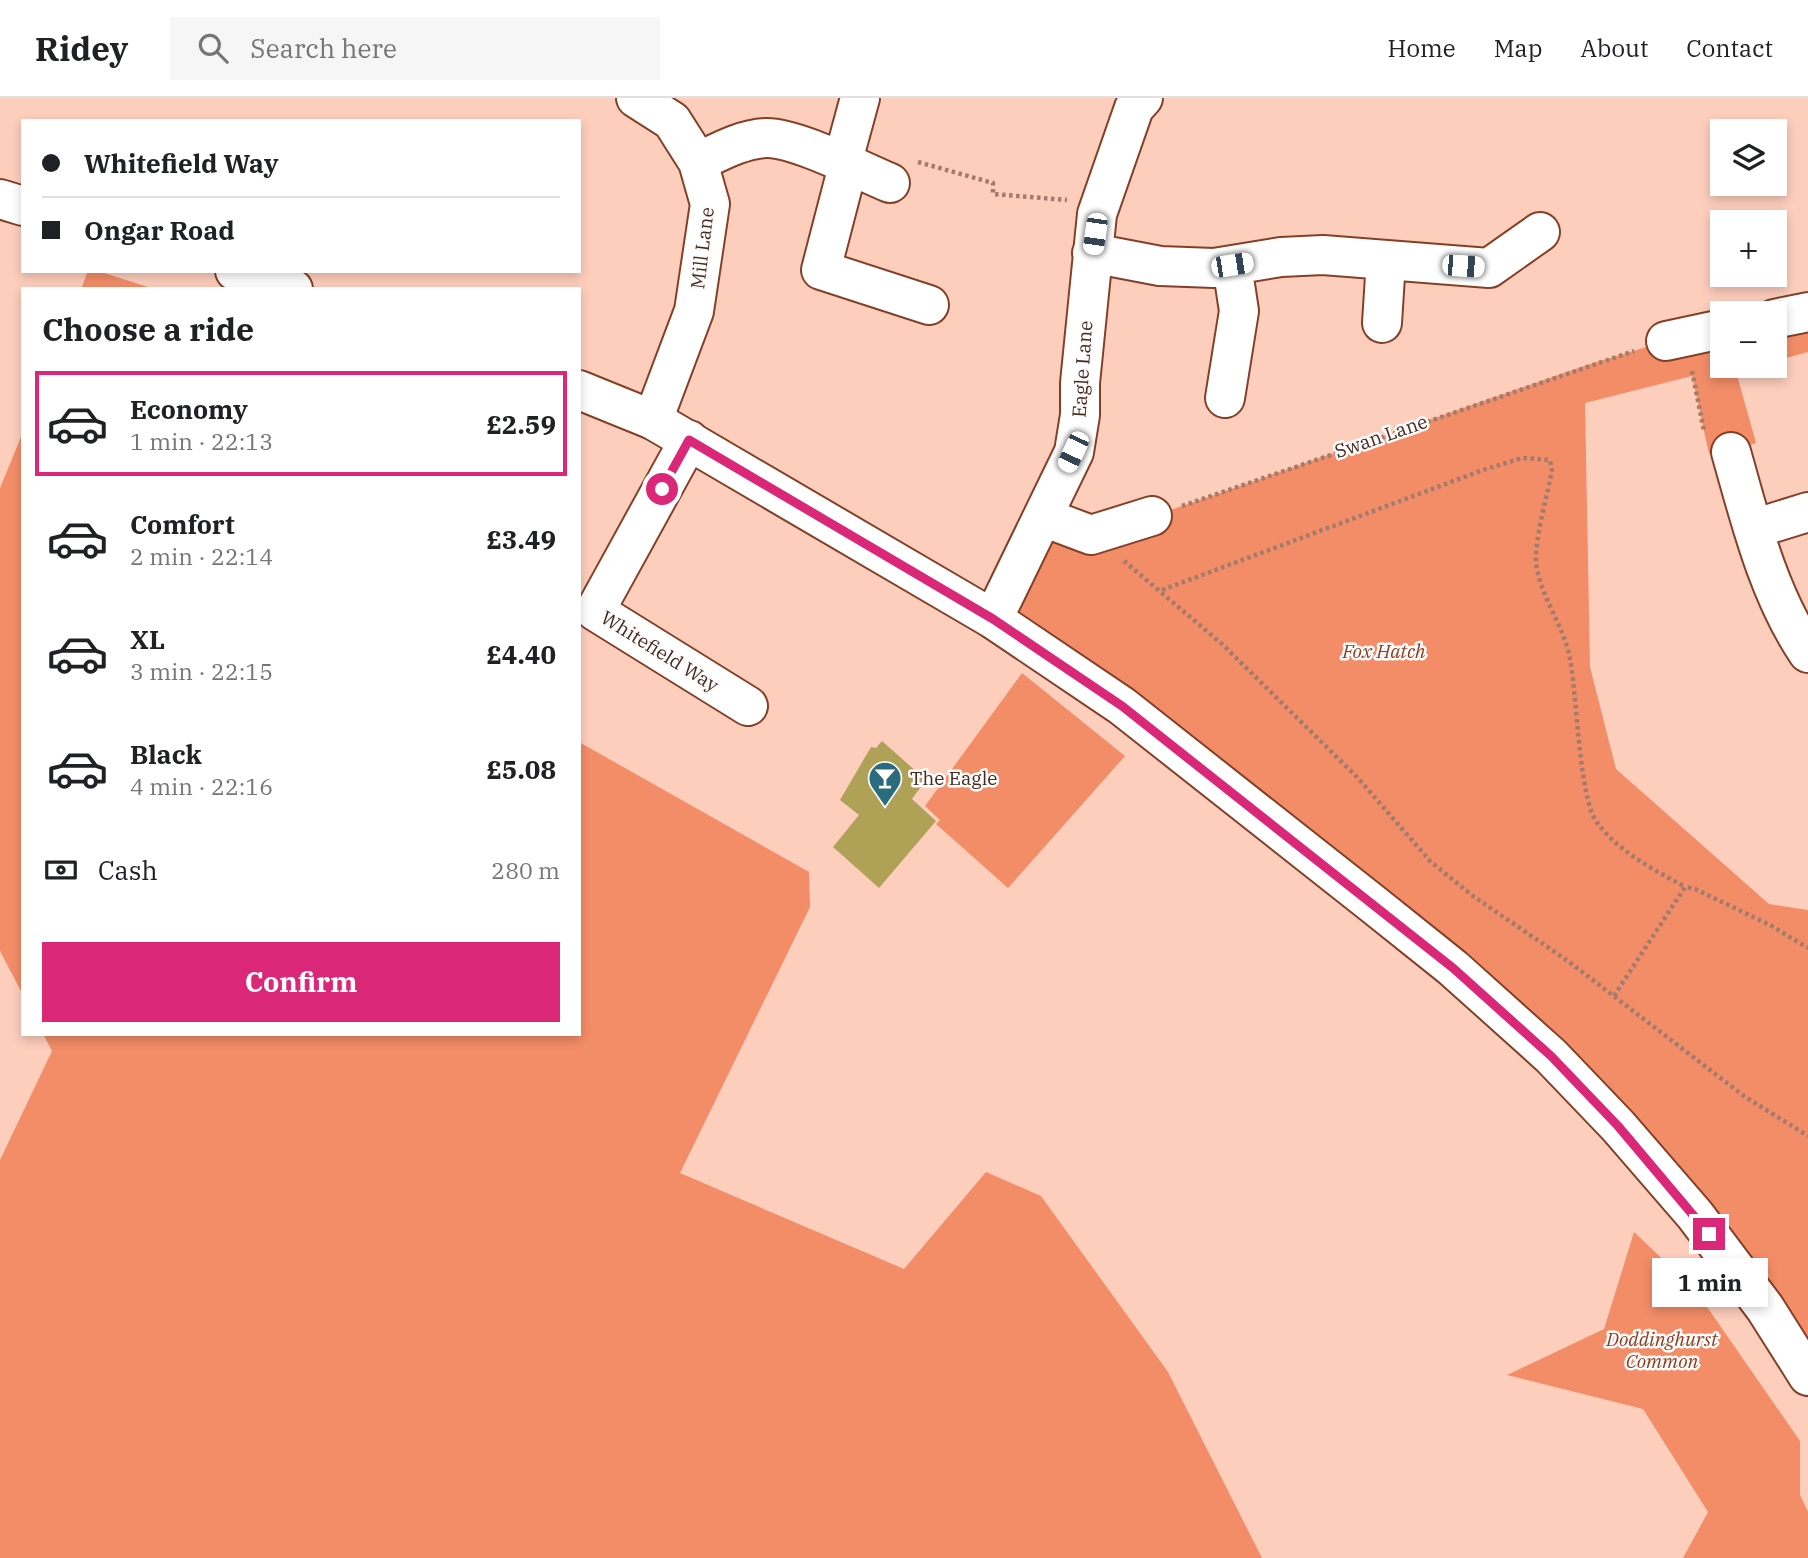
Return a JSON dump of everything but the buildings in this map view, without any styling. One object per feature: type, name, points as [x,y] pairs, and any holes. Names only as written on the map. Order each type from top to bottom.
[{"type":"street","name":"Mill Lane","points":[[636,98],[672,121],[698,162],[709,204],[694,311],[653,420]]},
{"type":"street","points":[[860,98],[821,270],[929,305]]},
{"type":"street","name":"Eagle Lane","points":[[993,619],[1073,452],[1080,415],[1080,383],[1092,253],[1100,202],[1136,101]]},
{"type":"street","points":[[698,162],[728,147],[766,138],[793,144],[890,183]]},
{"type":"street","points":[[0,199],[21,205]]},
{"type":"street","points":[[1092,253],[1160,266],[1214,268],[1281,257],[1323,255],[1489,268],[1540,232]]},
{"type":"street","points":[[1382,323],[1386,260]]},
{"type":"street","points":[[1224,398],[1239,311],[1232,265]]},
{"type":"street","points":[[241,273],[287,287]]},
{"type":"street","points":[[1787,316],[1808,312]]},
{"type":"street","points":[[1676,339],[1710,332]]},
{"type":"street","points":[[581,391],[653,420],[993,619],[1122,706],[1453,968],[1551,1056],[1618,1126],[1695,1215],[1765,1308],[1808,1376]]},
{"type":"street","name":"Whitefield Way","points":[[689,440],[595,611],[748,706]]},
{"type":"street","points":[[1731,452],[1753,529],[1793,630],[1808,653]]},
{"type":"street","points":[[1753,529],[1808,512]]},
{"type":"street","points":[[1043,517],[1091,535],[1152,516]]},
{"type":"path","points":[[890,183],[914,161],[993,183],[993,194],[1100,202]]},
{"type":"path","points":[[1676,339],[1709,454],[1731,452]]},
{"type":"path","name":"Swan Lane","points":[[1152,516],[1465,407],[1676,339]]},
{"type":"path","points":[[1161,590],[1483,470],[1522,458],[1550,460],[1552,470],[1536,555],[1541,586],[1556,615],[1570,657],[1586,783],[1595,820],[1628,854],[1685,887],[1695,889],[1757,919],[1808,948]]},
{"type":"path","points":[[1091,535],[1222,643],[1357,776],[1431,862],[1473,896],[1614,996],[1744,1096],[1808,1136]]},
{"type":"path","points":[[1614,996],[1685,887]]},
{"type":"green space","points":[[87,273],[104,273],[148,287],[82,287]]},
{"type":"green space","points":[[1808,312],[1808,352],[1787,358],[1787,316]]},
{"type":"green space","name":"Fox Hatch","points":[[1710,332],[1710,378],[1738,378],[1756,443],[1731,452],[1709,454],[1692,376],[1585,403],[1590,667],[1616,769],[1769,904],[1808,910],[1808,1376],[1618,1126],[993,619],[1043,517],[1116,529],[1584,366],[1666,341]]},
{"type":"green space","points":[[21,437],[21,991],[0,951],[0,488]]},
{"type":"green space","points":[[1022,673],[1125,756],[1008,888],[936,824],[940,820],[925,806]]},
{"type":"green space","points":[[581,743],[809,872],[810,907],[680,1173],[904,1269],[986,1172],[1041,1196],[1168,1372],[1262,1558],[0,1558],[0,1160],[52,1051],[44,1036],[581,1036]]},
{"type":"green space","name":"Doddinghurst Common","points":[[1634,1232],[1696,1291],[1800,1441],[1800,1495],[1808,1512],[1808,1558],[1683,1558],[1708,1512],[1643,1409],[1507,1375],[1604,1329]]},
{"type":"place","name":"The Eagle","points":[[885,808]]},
{"type":"route","points":[[662,489],[689,440],[993,619],[1122,706],[1453,968],[1551,1056],[1618,1126],[1709,1234]]}]
